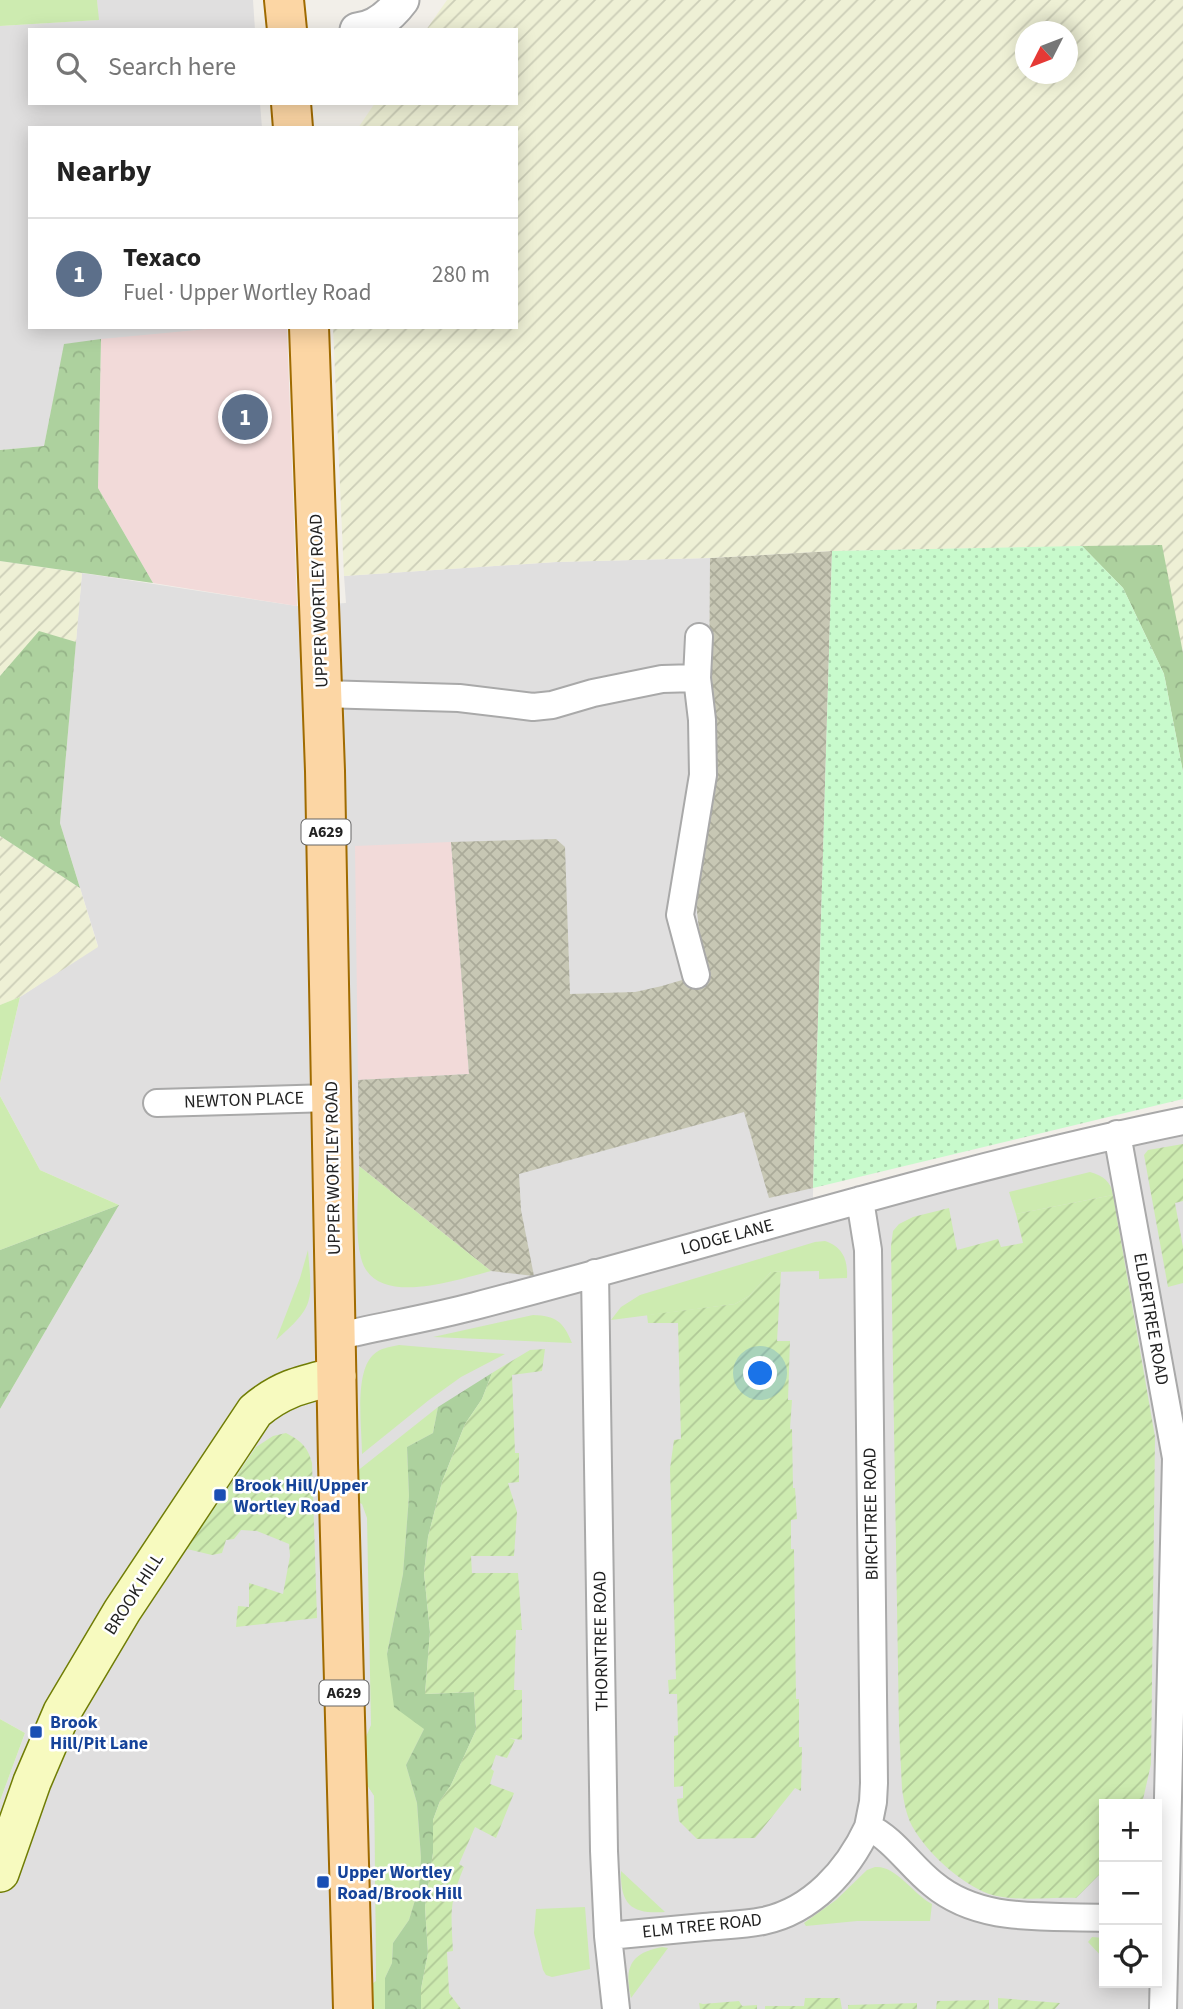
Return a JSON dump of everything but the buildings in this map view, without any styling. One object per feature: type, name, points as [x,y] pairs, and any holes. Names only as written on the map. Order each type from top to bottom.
[{"type":"main road","points":[[284,0],[287,28]]},
{"type":"main road","points":[[292,105],[293,126]]},
{"type":"main road","name":"UPPER WORTLEY ROAD","points":[[309,329],[322,694],[335,1337],[353,2009]]},
{"type":"main road","name":"BROOK HILL","points":[[0,1873],[32,1782],[62,1712],[122,1611],[248,1421],[271,1397],[292,1387],[337,1376]]},
{"type":"street","points":[[372,28],[394,11],[402,0]]},
{"type":"street","points":[[696,975],[680,915],[704,775],[697,678],[698,637]]},
{"type":"street","points":[[322,694],[459,698],[533,706],[552,705],[662,678],[697,678]]},
{"type":"street","name":"NEWTON PLACE","points":[[157,1103],[331,1098]]},
{"type":"street","name":"LODGE LANE","points":[[335,1337],[472,1307],[860,1200],[1117,1134],[1183,1121]]},
{"type":"street","name":"ELDERTREE ROAD","points":[[1117,1134],[1176,1458],[1162,1863]]},
{"type":"street","name":"BIRCHTREE ROAD","points":[[860,1200],[868,1250],[874,1783],[868,1827]]},
{"type":"street","name":"THORNTREE ROAD","points":[[595,1273],[604,1851],[608,1936],[616,2009]]},
{"type":"street","points":[[868,1827],[885,1837],[933,1885],[968,1905],[993,1913],[1099,1918]]},
{"type":"street","name":"ELM TREE ROAD","points":[[608,1936],[756,1922],[784,1914],[814,1897],[836,1877],[854,1853],[868,1827]]},
{"type":"street","name":"ELDERTREE ROAD","points":[[1160,1925],[1163,2009]]},
{"type":"shaded area","points":[[97,0],[253,0],[255,28],[28,28],[28,105],[260,105],[262,126],[28,126],[28,329],[210,329],[65,344],[44,446],[0,450],[0,26],[98,20]]},
{"type":"shaded area","points":[[447,0],[1183,0],[1183,653],[1161,545],[832,551],[710,558],[556,562],[344,576],[333,329],[518,329],[518,126],[359,126],[374,105],[518,105],[518,28],[427,28]]},
{"type":"shaded area","points":[[208,329],[287,329],[297,606],[153,583],[98,488],[101,339]]},
{"type":"shaded area","points":[[832,551],[812,1228],[1105,1147],[1183,1130],[1183,2009],[0,2009],[0,1801],[25,1733],[0,1719],[0,1409],[119,1205],[40,1170],[0,1096],[0,1083],[20,997],[98,946],[60,823],[82,573],[297,606],[346,603],[344,576],[556,562],[710,558]]},
{"type":"shaded area","points":[[832,551],[813,1188],[769,1198],[744,1112],[519,1174],[521,1210],[534,1276],[491,1271],[359,1166],[358,1080],[469,1074],[451,842],[556,839],[565,847],[570,994],[635,992],[709,972],[700,938],[696,903],[704,847],[710,558]]},
{"type":"shaded area","points":[[0,561],[82,573],[76,642],[39,632],[0,676]]},
{"type":"shaded area","points":[[0,836],[80,888],[98,947],[20,997],[0,1005]]},
{"type":"shaded area","points":[[451,842],[469,1074],[358,1080],[355,846]]},
{"type":"shaded area","points":[[356,1501],[362,1504],[367,1518],[371,1725],[360,1751]]},
{"type":"shaded area","points":[[361,1776],[374,1796],[376,1981],[366,1988]]},
{"type":"green space","points":[[0,0],[97,0],[99,20],[0,26]]},
{"type":"green space","points":[[101,339],[98,488],[153,583],[0,561],[0,450],[44,446],[64,344]]},
{"type":"green space","points":[[1162,545],[1183,653],[1183,772],[1164,674],[1123,588],[1082,546]]},
{"type":"green space","points":[[1082,546],[1123,588],[1164,674],[1183,772],[1183,1099],[813,1188],[832,551]]},
{"type":"green space","points":[[39,631],[76,642],[60,823],[80,888],[0,836],[0,676]]},
{"type":"green space","points":[[20,997],[0,1083],[0,1005]]},
{"type":"green space","points":[[0,1096],[40,1170],[119,1205],[0,1250]]},
{"type":"green space","points":[[1183,1144],[1183,1201],[1175,1203],[1183,1247],[1183,1283],[1168,1287],[1144,1155],[1148,1150]]},
{"type":"green space","points":[[359,1166],[491,1271],[417,1287],[398,1287],[382,1283],[369,1274],[361,1258],[358,1236]]},
{"type":"green space","points":[[1090,1172],[1106,1180],[1113,1195],[1016,1214],[1009,1192]]},
{"type":"green space","points":[[1113,1195],[1155,1437],[1151,1764],[1143,1799],[1099,1799],[1099,1875],[1076,1898],[1020,1899],[998,1896],[967,1883],[935,1856],[918,1836],[907,1812],[903,1794],[899,1727],[891,1246],[893,1231],[899,1224],[913,1217],[949,1208],[957,1250],[998,1239],[1001,1247],[1023,1243],[1016,1214]]},
{"type":"green space","points":[[119,1205],[0,1409],[0,1250]]},
{"type":"green space","points":[[825,1241],[843,1255],[847,1265],[847,1278],[819,1279],[819,1271],[771,1272],[749,1296],[735,1304],[611,1320],[621,1307],[640,1295]]},
{"type":"green space","points":[[308,1250],[309,1301],[305,1310],[276,1340],[300,1278]]},
{"type":"green space","points":[[771,1272],[781,1272],[777,1341],[790,1341],[788,1400],[792,1400],[790,1429],[797,1519],[791,1520],[791,1549],[794,1549],[796,1699],[799,1699],[799,1747],[802,1747],[801,1791],[795,1788],[755,1838],[697,1839],[679,1821],[677,1799],[683,1798],[683,1786],[674,1787],[674,1736],[678,1735],[677,1694],[669,1694],[668,1680],[676,1679],[670,1469],[674,1440],[681,1439],[678,1323],[648,1323],[647,1315],[735,1304],[749,1296]]},
{"type":"green space","points":[[533,1315],[558,1321],[572,1343],[433,1337]]},
{"type":"green space","points":[[399,1345],[505,1354],[461,1377],[362,1454],[361,1388],[367,1363],[379,1351]]},
{"type":"green space","points":[[545,1349],[542,1371],[512,1375],[515,1453],[519,1453],[519,1482],[508,1483],[517,1512],[514,1556],[471,1556],[472,1573],[518,1573],[522,1630],[516,1630],[514,1690],[522,1690],[522,1740],[509,1738],[515,1740],[507,1758],[496,1755],[490,1784],[514,1793],[496,1838],[475,1827],[459,1864],[464,1867],[452,1908],[453,1951],[447,1952],[449,1993],[461,2009],[421,2009],[421,1989],[428,1953],[425,1907],[433,1853],[433,1820],[476,1730],[474,1692],[425,1694],[430,1632],[424,1573],[428,1537],[442,1482],[465,1424],[482,1399],[492,1373],[530,1350]]},
{"type":"green space","points":[[492,1373],[482,1399],[465,1424],[442,1482],[428,1537],[424,1573],[430,1632],[425,1694],[474,1692],[476,1730],[433,1820],[433,1853],[425,1907],[428,1953],[421,1989],[421,2009],[385,2009],[385,1978],[392,1963],[393,1943],[409,1920],[419,1887],[421,1858],[417,1803],[406,1765],[424,1729],[394,1707],[387,1654],[403,1574],[409,1496],[407,1447],[433,1433],[438,1407]]},
{"type":"green space","points":[[438,1407],[433,1433],[407,1447],[409,1496],[403,1574],[387,1654],[424,1729],[406,1765],[417,1803],[421,1858],[419,1887],[409,1920],[393,1943],[392,1963],[385,1978],[385,2009],[367,2009],[366,1988],[376,1980],[374,1796],[361,1776],[356,1472]]},
{"type":"green space","points":[[286,1433],[303,1445],[312,1463],[317,1618],[236,1627],[238,1606],[249,1607],[249,1583],[283,1594],[290,1556],[289,1544],[257,1531],[241,1530],[234,1539],[226,1540],[222,1553],[212,1555],[187,1549],[256,1447],[273,1436]]},
{"type":"green space","points":[[0,1719],[25,1733],[0,1801]]},
{"type":"green space","points":[[875,1867],[897,1875],[932,1904],[930,1921],[857,1921],[806,1926],[804,1923],[836,1900],[867,1870]]},
{"type":"green space","points":[[621,1871],[665,1912],[644,1911],[631,1905],[623,1892]]},
{"type":"green space","points":[[585,1907],[590,1969],[552,1977],[546,1975],[534,1933],[536,1909]]},
{"type":"green space","points":[[1092,1937],[1099,1938],[1099,1954],[1088,1942]]},
{"type":"green space","points":[[662,1947],[668,1948],[631,1998],[628,1978],[632,1964],[643,1953]]},
{"type":"green space","points":[[805,1998],[840,1998],[842,2009],[765,2009],[765,2006],[804,2006]]},
{"type":"green space","points":[[998,1998],[1060,2003],[1055,2009],[998,2009]]},
{"type":"green space","points":[[989,2000],[989,2009],[936,2009],[937,2001]]},
{"type":"green space","points":[[739,2001],[742,2006],[757,2005],[757,2009],[700,2009],[699,2003],[703,2004]]},
{"type":"green space","points":[[917,2003],[917,2009],[848,2009],[848,2005]]},
{"type":"place","name":"Texaco","points":[[245,417]]},
{"type":"place","name":"Brook Hill/Upper Wortley Road","points":[[220,1495]]},
{"type":"place","name":"Brook Hill/Pit Lane","points":[[36,1732]]},
{"type":"place","name":"Upper Wortley Road/Brook Hill","points":[[323,1882]]}]
